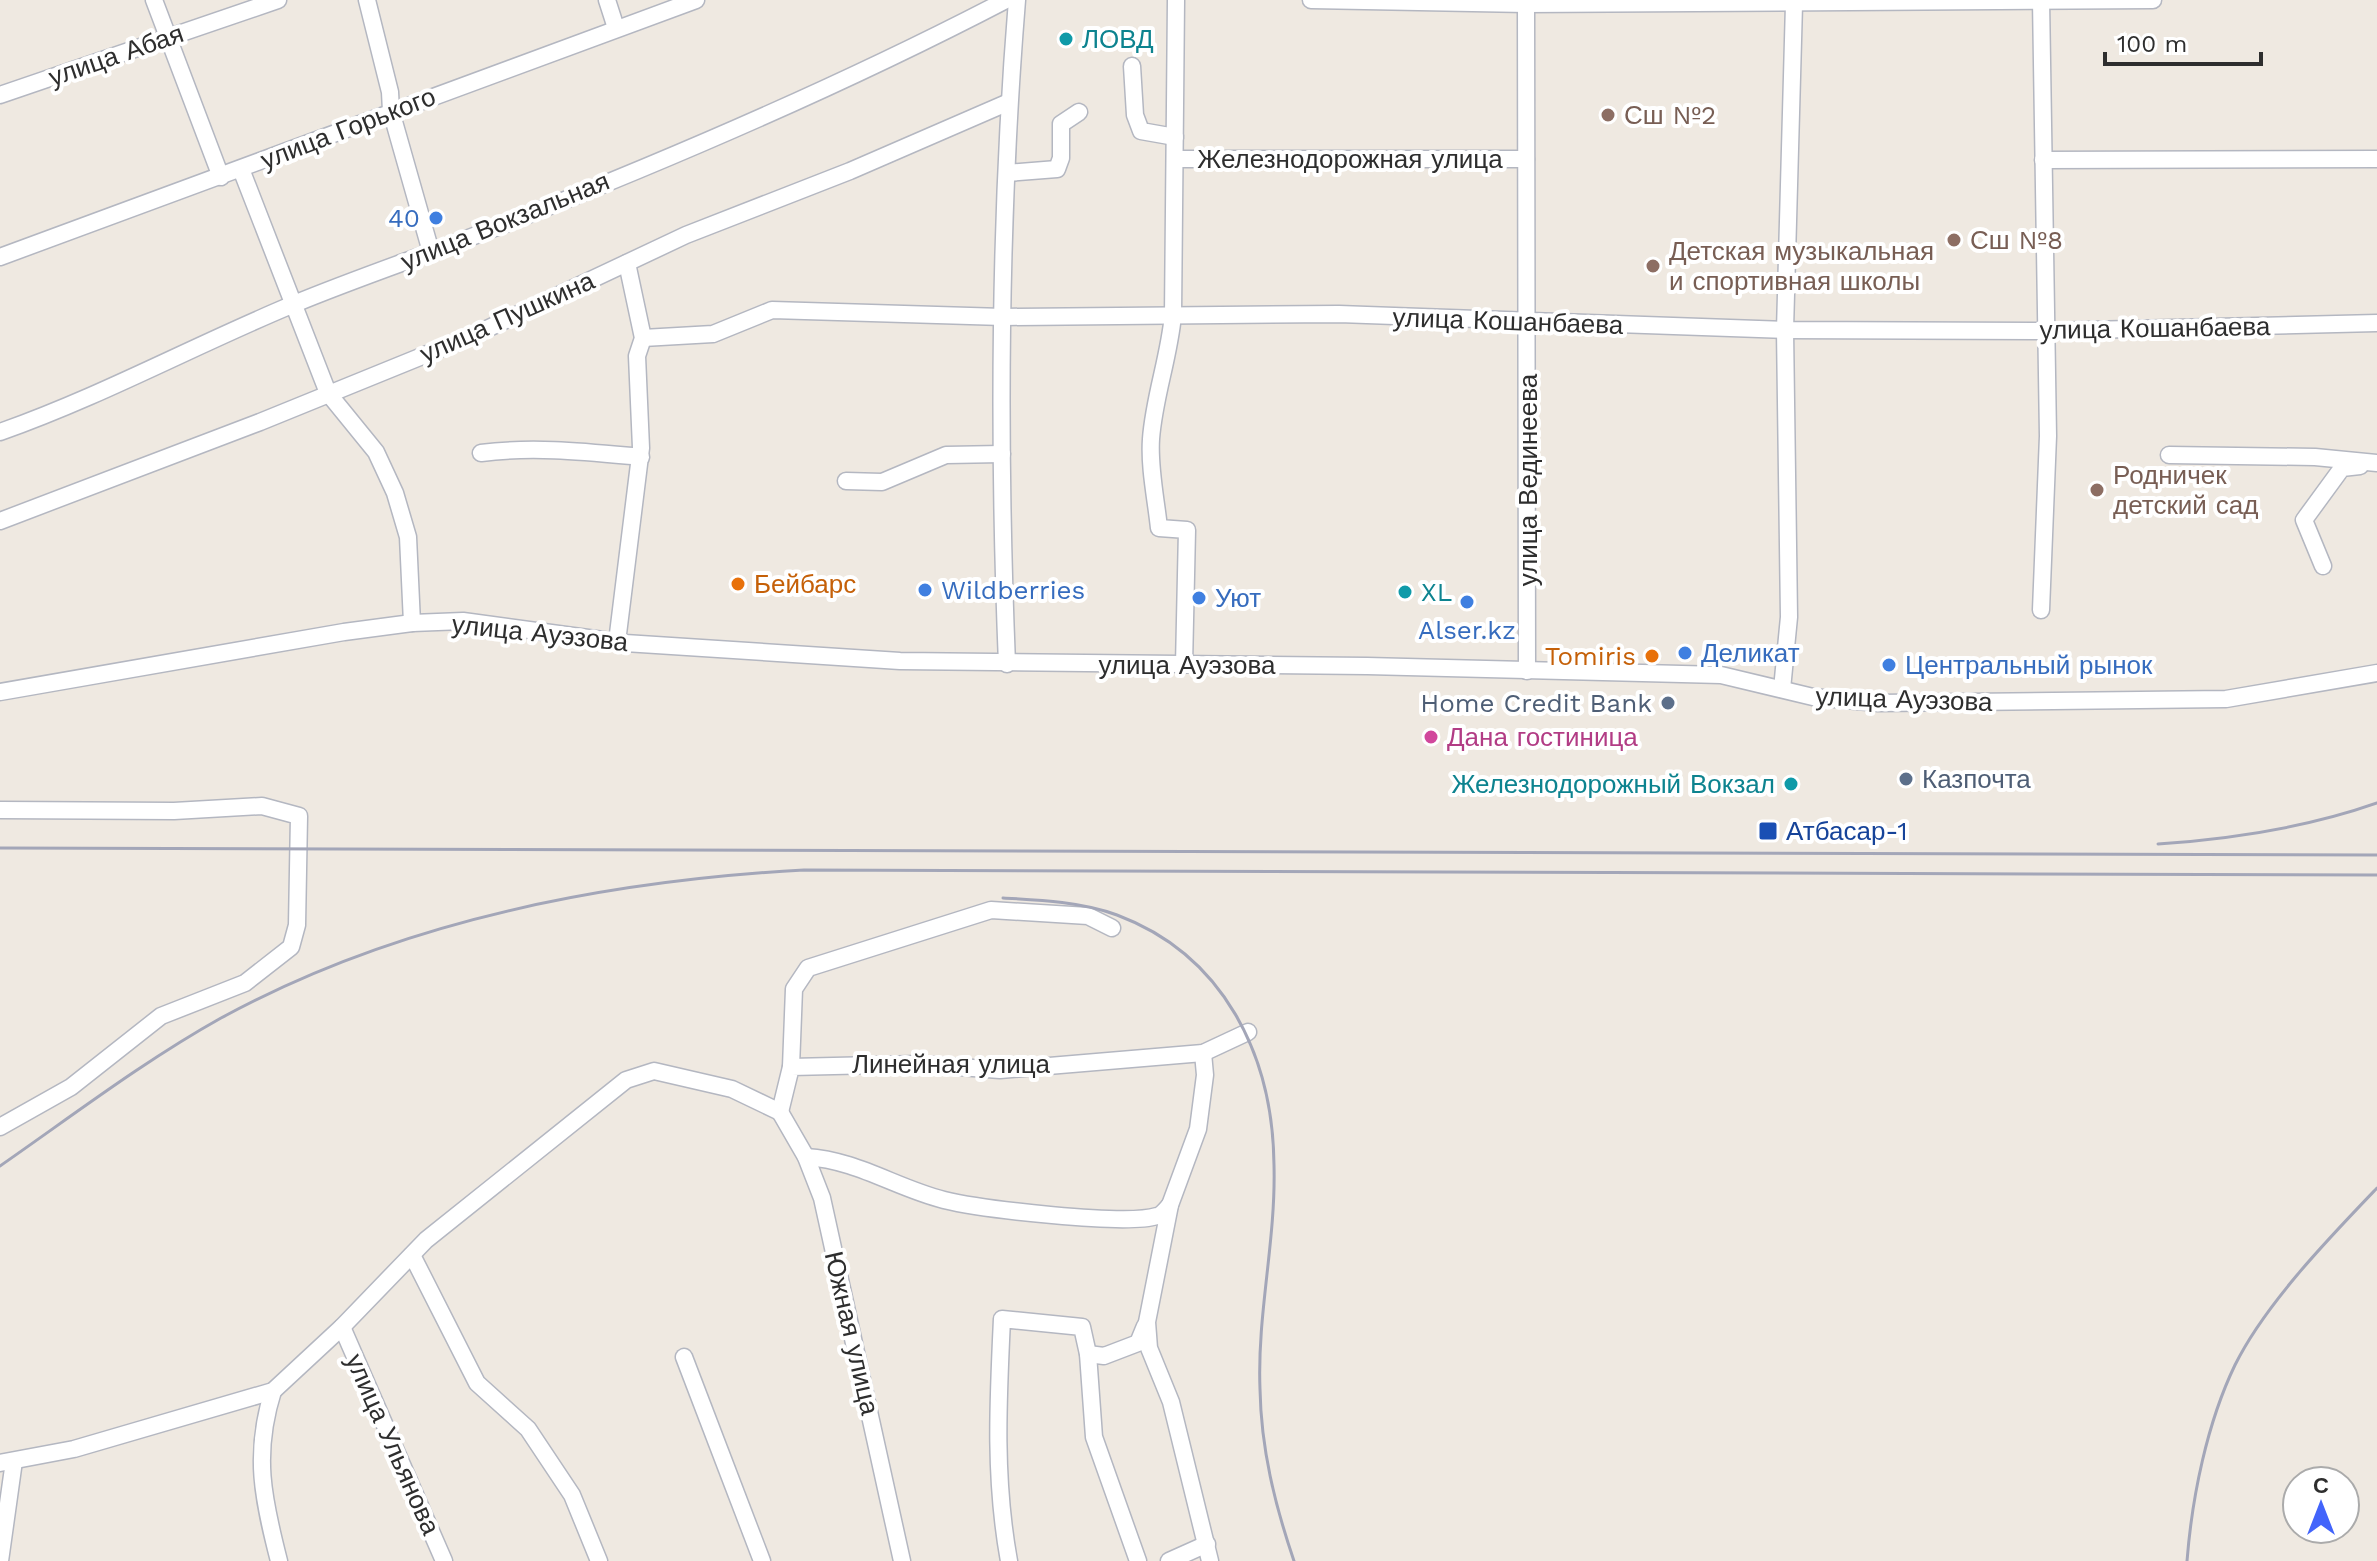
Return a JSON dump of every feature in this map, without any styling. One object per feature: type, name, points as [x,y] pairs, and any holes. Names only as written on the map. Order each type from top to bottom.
[{"type":"street","points":[[154,0],[221,177]]},
{"type":"street","name":"улица Абая","points":[[0,95],[278,0]]},
{"type":"street","points":[[367,0],[390,92],[391,111],[431,252]]},
{"type":"street","points":[[607,0],[616,28]]},
{"type":"street","name":"улица Горького","points":[[0,257],[696,0]]},
{"type":"street","name":"улица Вокзальная","points":[[0,432],[76,405],[294,304],[431,252],[704,140],[937,36],[1006,0]]},
{"type":"street","points":[[1007,664],[1002,454],[1003,317],[1009,102],[1017,0]]},
{"type":"street","points":[[1176,0],[1173,315],[1170,355],[1161,377],[1151,442],[1159,528],[1187,530],[1184,665]]},
{"type":"street","points":[[1311,0],[1794,4],[2153,0]]},
{"type":"street","points":[[2041,1],[2048,436],[2041,610]]},
{"type":"street","name":"улица Вединеева","points":[[1526,2],[1527,671]]},
{"type":"street","points":[[1782,689],[1789,617],[1785,330],[1794,4]]},
{"type":"street","points":[[1132,66],[1135,115],[1141,131],[1175,137]]},
{"type":"street","name":"улица Пушкина","points":[[0,521],[474,335],[686,235],[850,171],[1009,102]]},
{"type":"street","points":[[1007,173],[1057,169],[1061,158],[1061,124],[1079,112]]},
{"type":"street","name":"Железнодорожная улица","points":[[1175,159],[1526,159]]},
{"type":"street","points":[[2043,160],[2377,159]]},
{"type":"street","points":[[241,169],[328,393],[376,452],[395,493],[408,537],[412,623]]},
{"type":"street","points":[[617,642],[641,457],[637,356],[643,338],[627,263]]},
{"type":"street","name":"улица Кошанбаева","points":[[643,338],[713,334],[772,310],[1003,317],[1339,314],[1785,330],[2045,331],[2377,323]]},
{"type":"street","points":[[481,453],[507,449],[641,457]]},
{"type":"street","points":[[846,481],[882,482],[946,455],[1002,454]]},
{"type":"street","points":[[2169,455],[2315,457],[2377,463],[2342,468],[2304,520],[2323,566]]},
{"type":"street","name":"улица Ауэзова","points":[[0,692],[412,623],[463,621],[617,642],[900,661],[1721,675],[1813,697],[1878,703],[2226,699],[2377,673]]},
{"type":"street","points":[[0,810],[174,811],[262,806],[299,816],[301,835],[297,925],[291,947],[245,983],[161,1016],[71,1087],[0,1127]]},
{"type":"street","points":[[0,1561],[7,1462],[74,1449],[273,1391],[342,1327],[426,1240],[626,1080],[654,1071],[732,1089],[780,1112],[791,1067],[794,989],[808,968],[991,910],[1088,916],[1112,928]]},
{"type":"street","name":"Линейная улица","points":[[791,1067],[919,1064],[1000,1070],[1203,1053],[1248,1032]]},
{"type":"street","points":[[1088,1354],[1104,1356],[1138,1343],[1147,1322],[1170,1205],[1198,1129],[1205,1075],[1203,1053]]},
{"type":"street","name":"Южная улица","points":[[780,1112],[806,1157],[822,1198],[902,1561]]},
{"type":"street","points":[[806,1157],[831,1158],[873,1171],[944,1200],[1012,1210],[1119,1220],[1159,1216],[1170,1205]]},
{"type":"street","points":[[412,1255],[477,1383],[528,1429],[572,1495],[599,1561]]},
{"type":"street","points":[[1009,1561],[999,1508],[995,1445],[1002,1319],[1082,1327],[1088,1354],[1094,1437],[1138,1559],[1156,1561]]},
{"type":"street","points":[[1147,1322],[1149,1348],[1171,1402],[1208,1553],[1169,1561]]},
{"type":"street","name":"улица Ульянова","points":[[342,1327],[444,1561]]},
{"type":"street","points":[[684,1357],[762,1561]]},
{"type":"street","points":[[273,1391],[262,1425],[260,1462],[266,1512],[279,1561]]},
{"type":"railway","points":[[2158,844],[2269,831],[2377,803]]},
{"type":"railway","points":[[0,848],[2377,855]]},
{"type":"railway","points":[[0,1166],[164,1052],[221,1018],[288,985],[358,956],[430,932],[578,896],[654,884],[804,870],[2377,875]]},
{"type":"railway","points":[[1003,898],[1090,907],[1117,915],[1154,933],[1187,956],[1213,983],[1235,1014],[1252,1049],[1264,1086],[1274,1165],[1272,1222],[1261,1333],[1261,1411],[1270,1476],[1294,1561]]},
{"type":"railway","points":[[2187,1561],[2202,1461],[2216,1411],[2235,1365],[2263,1318],[2281,1295],[2319,1249],[2377,1188]]},
{"type":"place","name":"ЛОВД","points":[[1066,39]]},
{"type":"place","name":"Сш №2","points":[[1608,115]]},
{"type":"place","name":"40","points":[[436,218]]},
{"type":"place","name":"Сш №8","points":[[1954,240]]},
{"type":"place","name":"Детская музыкальная и спортивная школы","points":[[1653,266]]},
{"type":"place","name":"Родничек детский сад","points":[[2097,490]]},
{"type":"place","name":"Бейбарс","points":[[738,584]]},
{"type":"place","name":"Wildberries","points":[[925,590]]},
{"type":"place","name":"XL","points":[[1405,592]]},
{"type":"place","name":"Уют","points":[[1199,598]]},
{"type":"place","name":"Alser.kz","points":[[1467,602]]},
{"type":"place","name":"Деликат","points":[[1685,653]]},
{"type":"place","name":"Tomiris","points":[[1652,656]]},
{"type":"place","name":"Центральный рынок","points":[[1889,665]]},
{"type":"place","name":"Home Credit Bank","points":[[1668,703]]},
{"type":"place","name":"Дана гостиница","points":[[1431,737]]},
{"type":"place","name":"Казпочта","points":[[1906,779]]},
{"type":"place","name":"Железнодорожный Вокзал","points":[[1791,784]]},
{"type":"place","name":"Атбасар-1","points":[[1768,831]]}]
